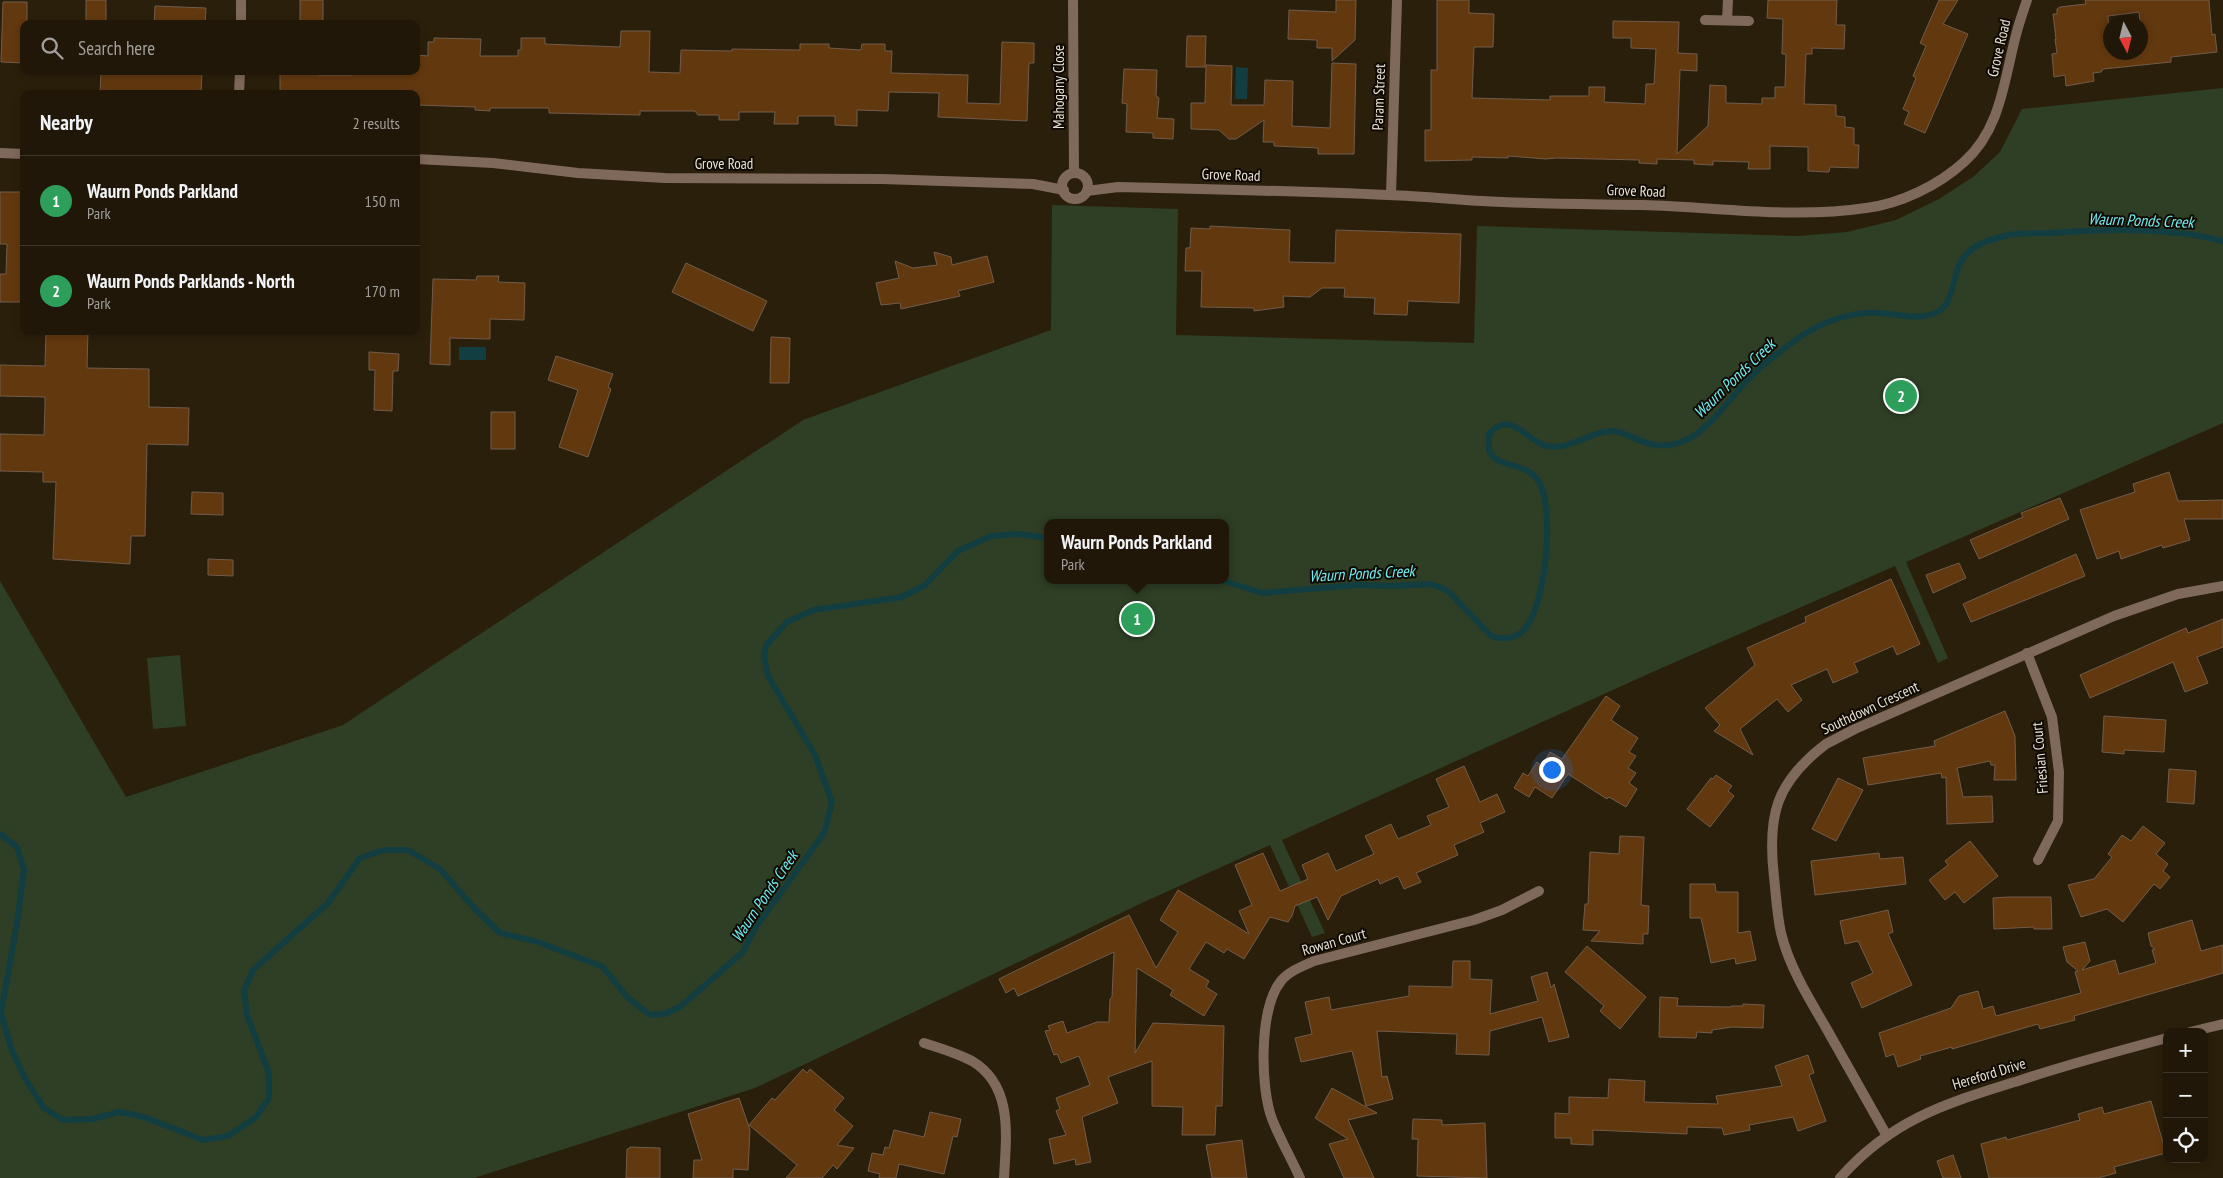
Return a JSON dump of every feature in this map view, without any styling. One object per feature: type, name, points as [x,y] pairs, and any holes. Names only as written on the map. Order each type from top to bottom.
[{"type":"street","points":[[241,0],[241,20]]},
{"type":"street","name":"Mahogany Close","points":[[1070,176],[1073,0]]},
{"type":"street","name":"Param Street","points":[[1391,195],[1397,0]]},
{"type":"street","points":[[1727,20],[1728,0]]},
{"type":"street","name":"Grove Road","points":[[420,159],[493,163],[578,173],[665,178],[882,179],[1033,184],[1064,190],[1072,198],[1081,197],[1087,191],[1118,187],[1391,195],[1484,201],[1653,206],[1739,212],[1813,213],[1868,208],[1902,198],[1944,177],[1965,162],[1982,141],[1993,122],[2002,100],[2016,34],[2027,0]]},
{"type":"street","points":[[1705,20],[1750,21]]},
{"type":"street","points":[[239,90],[240,75]]},
{"type":"street","points":[[0,153],[20,154]]},
{"type":"street","name":"Grove Road","points":[[1033,184],[1081,174],[1086,180],[1118,187]]},
{"type":"street","points":[[1064,190],[1070,176]]},
{"type":"street","points":[[1086,180],[1087,191]]},
{"type":"street","name":"Southdown Crescent","points":[[1887,1136],[1792,966],[1781,933],[1771,849],[1777,803],[1790,778],[1805,760],[1826,744],[2026,653],[2132,610],[2178,594],[2223,586]]},
{"type":"street","name":"Friesian Court","points":[[2026,653],[2052,717],[2059,772],[2058,821],[2038,860]]},
{"type":"street","name":"Rowan Court","points":[[1300,1178],[1272,1119],[1267,1099],[1265,1044],[1267,1013],[1273,993],[1282,979],[1314,961],[1474,920],[1502,910],[1539,891]]},
{"type":"street","points":[[2206,1028],[2223,1024]]},
{"type":"street","name":"Hereford Drive","points":[[1840,1178],[1858,1158],[1887,1136],[1912,1119],[1946,1103],[2074,1063],[2163,1039]]},
{"type":"street","points":[[924,1043],[973,1062],[990,1077],[1002,1096],[1006,1131],[1004,1178]]},
{"type":"green space","points":[[2223,88],[2223,423],[1906,562],[1948,658],[1938,663],[1895,566],[1657,670],[1282,840],[1325,933],[1312,937],[1270,845],[1144,902],[755,1088],[474,1178],[0,1178],[0,581],[126,797],[343,725],[803,420],[1051,330],[1052,205],[1178,209],[1176,335],[1474,343],[1477,226],[1798,236],[1847,232],[1896,220],[1939,199],[1973,177],[2000,152],[2022,109]]},
{"type":"green space","points":[[180,655],[186,726],[153,729],[147,658]]},
{"type":"water","points":[[1236,67],[1248,68],[1247,99],[1235,99]]},
{"type":"water","points":[[459,347],[486,347],[486,360],[459,360]]},
{"type":"building","points":[[86,0],[106,0],[106,20],[86,20]]},
{"type":"building","points":[[300,0],[323,0],[323,20],[300,20]]},
{"type":"building","points":[[1336,0],[1356,0],[1355,40],[1332,61],[1332,48],[1317,48],[1317,40],[1288,39],[1289,10],[1336,12]]},
{"type":"building","points":[[1437,0],[1469,0],[1469,13],[1494,14],[1493,47],[1474,47],[1472,98],[1550,100],[1550,96],[1589,96],[1589,87],[1605,87],[1604,102],[1645,104],[1646,84],[1654,84],[1656,49],[1631,48],[1631,38],[1613,38],[1613,21],[1679,22],[1678,53],[1697,54],[1697,71],[1680,70],[1677,154],[1708,126],[1710,85],[1726,86],[1726,103],[1762,104],[1762,98],[1775,98],[1775,87],[1785,87],[1786,54],[1782,54],[1783,19],[1767,18],[1768,0],[1837,0],[1836,25],[1845,25],[1844,49],[1812,48],[1812,54],[1806,54],[1804,104],[1836,105],[1836,116],[1845,117],[1845,127],[1854,128],[1854,145],[1859,145],[1858,168],[1830,167],[1829,172],[1808,171],[1808,147],[1770,146],[1770,169],[1748,169],[1749,162],[1713,161],[1713,165],[1694,164],[1694,160],[1657,159],[1657,164],[1639,163],[1639,160],[1546,159],[1508,156],[1508,158],[1472,157],[1472,160],[1425,161],[1425,130],[1431,130],[1431,70],[1437,70]]},
{"type":"building","points":[[1939,0],[1958,0],[1943,24],[1968,34],[1925,133],[1904,124],[1909,112],[1903,109],[1916,78],[1913,76],[1926,46],[1920,43]]},
{"type":"building","points":[[2085,0],[2209,0],[2212,35],[2215,34],[2217,52],[2171,57],[2171,62],[2103,69],[2101,72],[2093,73],[2094,81],[2066,86],[2065,75],[2054,77],[2052,54],[2057,53],[2053,14],[2057,14],[2057,9],[2086,4]]},
{"type":"building","points":[[3,2],[27,2],[27,20],[20,20],[20,63],[1,62]]},
{"type":"building","points":[[155,6],[206,8],[205,20],[154,20]]},
{"type":"building","points":[[621,31],[650,31],[649,72],[680,73],[681,50],[800,50],[800,44],[829,44],[829,48],[861,50],[862,44],[885,44],[885,51],[892,51],[891,73],[968,75],[967,103],[1000,104],[1002,42],[1034,43],[1034,63],[1029,63],[1027,121],[938,117],[939,93],[889,92],[888,111],[857,110],[857,126],[835,125],[835,116],[798,116],[798,124],[774,124],[775,112],[739,112],[739,120],[719,120],[719,115],[698,115],[695,111],[640,111],[640,115],[549,113],[549,108],[490,108],[490,111],[475,110],[475,107],[420,105],[420,90],[280,90],[280,75],[420,75],[420,55],[428,56],[428,42],[434,42],[434,38],[481,39],[480,56],[518,56],[518,50],[521,50],[521,38],[545,38],[545,44],[620,47]]},
{"type":"building","points":[[1187,36],[1206,36],[1205,67],[1186,67]]},
{"type":"building","points":[[1332,63],[1356,64],[1354,154],[1318,154],[1318,148],[1274,146],[1274,142],[1263,142],[1264,120],[1236,139],[1229,139],[1219,130],[1191,129],[1191,103],[1205,103],[1206,65],[1232,66],[1231,105],[1264,105],[1265,80],[1293,81],[1292,126],[1330,128]]},
{"type":"building","points":[[1124,69],[1157,70],[1156,96],[1159,98],[1157,118],[1174,119],[1173,139],[1153,138],[1153,133],[1126,132],[1127,104],[1122,103]]},
{"type":"building","points":[[101,75],[202,75],[201,90],[100,90]]},
{"type":"building","points":[[0,192],[20,192],[20,302],[0,302],[0,274],[6,274],[7,244],[0,244]]},
{"type":"building","points":[[1210,226],[1290,230],[1289,262],[1335,263],[1336,230],[1461,234],[1459,303],[1408,301],[1407,315],[1374,314],[1375,298],[1344,297],[1345,288],[1322,288],[1310,297],[1283,296],[1284,307],[1254,311],[1254,308],[1201,307],[1202,271],[1185,271],[1186,248],[1190,248],[1191,228],[1210,229]]},
{"type":"building","points":[[934,252],[951,257],[952,265],[987,256],[994,282],[958,291],[960,296],[901,309],[900,303],[881,305],[876,283],[899,278],[895,261],[913,268],[937,265]]},
{"type":"building","points":[[686,263],[767,301],[753,331],[672,292]]},
{"type":"building","points":[[477,276],[499,276],[498,282],[525,283],[524,320],[490,319],[490,339],[450,338],[450,365],[430,364],[433,279],[476,280]]},
{"type":"building","points":[[46,335],[88,335],[87,368],[149,369],[149,407],[189,408],[188,445],[147,444],[145,536],[131,536],[130,564],[53,559],[56,482],[43,482],[43,472],[0,471],[0,434],[44,435],[45,397],[0,396],[0,365],[45,366]]},
{"type":"building","points":[[771,337],[790,338],[789,383],[770,383]]},
{"type":"building","points":[[369,352],[399,354],[398,371],[393,371],[392,411],[374,410],[375,370],[369,370]]},
{"type":"building","points":[[556,356],[613,374],[608,387],[611,389],[588,457],[559,447],[578,390],[548,380]]},
{"type":"building","points":[[491,412],[515,412],[515,449],[491,449]]},
{"type":"building","points":[[2169,472],[2178,501],[2223,500],[2223,519],[2184,519],[2190,540],[2163,548],[2162,545],[2121,559],[2119,551],[2097,559],[2080,510],[2135,492],[2133,484]]},
{"type":"building","points":[[192,492],[223,493],[223,515],[191,514]]},
{"type":"building","points":[[2060,498],[2069,519],[1979,559],[1970,540],[2023,517],[2021,513]]},
{"type":"building","points":[[2076,554],[2085,576],[1971,622],[1963,604]]},
{"type":"building","points":[[208,559],[233,560],[233,576],[208,575]]},
{"type":"building","points":[[1959,563],[1966,578],[1933,593],[1926,575]]},
{"type":"building","points":[[1891,579],[1920,644],[1897,655],[1893,646],[1854,663],[1858,672],[1833,683],[1827,669],[1791,685],[1802,700],[1788,712],[1777,699],[1740,729],[1753,755],[1714,731],[1720,725],[1705,708],[1755,665],[1747,648],[1806,622],[1805,617]]},
{"type":"building","points":[[2223,619],[2223,647],[2197,657],[2208,683],[2185,692],[2173,662],[2090,698],[2080,675],[2186,628],[2188,633]]},
{"type":"building","points":[[1606,696],[1620,706],[1611,720],[1638,738],[1629,752],[1636,756],[1628,768],[1636,773],[1629,783],[1637,789],[1626,807],[1609,797],[1607,799],[1568,774],[1552,798],[1535,787],[1529,797],[1514,788],[1523,773],[1528,776],[1537,762],[1542,766],[1550,752],[1562,759]]},
{"type":"building","points":[[2005,711],[2015,736],[2016,780],[1994,780],[1995,765],[1991,765],[1990,761],[1957,768],[1963,797],[1992,796],[1993,822],[1947,824],[1946,777],[1942,778],[1941,773],[1868,785],[1863,758],[1935,746],[1934,741]]},
{"type":"building","points":[[2104,716],[2166,720],[2164,752],[2124,750],[2124,754],[2102,752]]},
{"type":"building","points":[[1464,766],[1480,802],[1497,794],[1505,812],[1480,823],[1484,832],[1454,845],[1458,855],[1416,873],[1421,882],[1404,889],[1398,876],[1380,884],[1378,879],[1341,896],[1328,920],[1317,897],[1295,906],[1288,922],[1270,917],[1244,959],[1227,949],[1224,953],[1206,942],[1189,969],[1209,981],[1206,987],[1217,994],[1204,1016],[1170,995],[1173,990],[1137,968],[1135,1053],[1153,1023],[1224,1026],[1222,1106],[1216,1106],[1215,1135],[1182,1135],[1183,1107],[1152,1106],[1152,1061],[1108,1077],[1118,1103],[1082,1117],[1091,1162],[1076,1165],[1075,1159],[1054,1164],[1049,1139],[1066,1135],[1056,1111],[1060,1109],[1056,1098],[1090,1085],[1079,1056],[1061,1063],[1057,1054],[1054,1055],[1045,1031],[1050,1030],[1048,1026],[1063,1021],[1067,1033],[1097,1022],[1109,1022],[1114,952],[1018,996],[1014,988],[1006,993],[999,979],[1129,915],[1156,968],[1178,932],[1160,920],[1178,890],[1249,934],[1239,911],[1252,905],[1235,865],[1263,853],[1280,891],[1308,879],[1302,865],[1328,853],[1336,871],[1374,854],[1365,836],[1391,824],[1398,839],[1431,825],[1427,816],[1449,807],[1436,779]]},
{"type":"building","points":[[2169,769],[2196,771],[2194,804],[2167,802]]},
{"type":"building","points":[[1716,775],[1732,786],[1728,791],[1734,796],[1710,827],[1687,809],[1711,778],[1713,779]]},
{"type":"building","points":[[1838,778],[1863,790],[1836,841],[1812,829]]},
{"type":"building","points":[[2143,826],[2165,843],[2156,854],[2168,864],[2163,871],[2170,877],[2160,889],[2154,884],[2123,922],[2107,909],[2081,917],[2068,885],[2094,879],[2112,857],[2108,854],[2122,835],[2131,841]]},
{"type":"building","points":[[1620,836],[1644,837],[1641,905],[1649,906],[1648,934],[1643,934],[1643,944],[1591,941],[1600,931],[1583,930],[1585,904],[1588,904],[1590,852],[1619,854]]},
{"type":"building","points":[[1970,841],[1998,876],[1964,903],[1955,892],[1945,900],[1929,880],[1948,865],[1945,861]]},
{"type":"building","points":[[1879,853],[1880,859],[1903,857],[1906,884],[1815,895],[1811,861]]},
{"type":"building","points":[[1690,884],[1715,884],[1716,892],[1738,892],[1738,933],[1750,931],[1756,960],[1736,964],[1735,958],[1711,963],[1701,918],[1690,918]]},
{"type":"building","points":[[2051,897],[2052,929],[2034,929],[2034,927],[1994,929],[1993,898]]},
{"type":"building","points":[[1888,910],[1893,932],[1888,934],[1912,985],[1862,1008],[1851,983],[1873,973],[1858,941],[1845,944],[1840,921]]},
{"type":"building","points":[[2192,920],[2201,951],[2223,945],[2223,973],[2074,1016],[2075,1020],[2040,1029],[2038,1024],[1952,1049],[1952,1047],[1920,1056],[1921,1059],[1898,1067],[1894,1054],[1886,1057],[1879,1033],[1951,1008],[1959,996],[1978,991],[1983,1009],[1993,1006],[1996,1016],[2081,993],[2075,972],[2078,971],[2067,962],[2063,947],[2085,942],[2090,961],[2082,970],[2115,960],[2119,974],[2156,963],[2152,950],[2155,949],[2151,946],[2148,933]]},
{"type":"building","points":[[1587,946],[1646,997],[1620,1029],[1600,1011],[1604,1006],[1565,972]]},
{"type":"building","points":[[1453,961],[1470,961],[1470,979],[1492,980],[1490,1014],[1538,1001],[1531,977],[1547,972],[1551,988],[1554,984],[1569,1037],[1549,1042],[1542,1017],[1490,1031],[1489,1055],[1456,1054],[1457,1034],[1377,1031],[1382,1077],[1387,1076],[1393,1099],[1366,1106],[1352,1051],[1301,1062],[1295,1038],[1312,1034],[1305,1002],[1329,997],[1331,1010],[1409,996],[1409,986],[1452,987]]},
{"type":"building","points":[[1660,997],[1678,998],[1677,1006],[1731,1007],[1743,1006],[1743,1004],[1764,1005],[1763,1028],[1732,1027],[1712,1030],[1712,1033],[1697,1032],[1696,1038],[1659,1037]]},
{"type":"building","points":[[1808,1055],[1814,1073],[1809,1075],[1826,1121],[1798,1131],[1793,1117],[1749,1125],[1750,1130],[1724,1135],[1722,1128],[1687,1127],[1687,1134],[1593,1130],[1593,1145],[1571,1144],[1571,1138],[1555,1138],[1555,1113],[1569,1114],[1569,1097],[1608,1098],[1609,1079],[1645,1081],[1644,1102],[1718,1104],[1716,1096],[1782,1086],[1775,1066]]},
{"type":"building","points":[[803,1069],[807,1073],[810,1069],[844,1098],[834,1110],[853,1126],[837,1145],[854,1148],[837,1169],[833,1165],[822,1178],[786,1178],[797,1165],[749,1125],[772,1098],[775,1100]]},
{"type":"building","points":[[1332,1088],[1377,1113],[1348,1120],[1374,1178],[1344,1178],[1329,1144],[1348,1139],[1315,1118]]},
{"type":"building","points":[[739,1098],[750,1130],[748,1170],[733,1169],[733,1178],[693,1178],[694,1160],[702,1160],[688,1114]]},
{"type":"building","points":[[2151,1101],[2163,1143],[2163,1154],[2114,1167],[2116,1173],[2098,1178],[1989,1178],[1981,1144],[2006,1137],[2007,1140],[2080,1120],[2078,1114],[2102,1107],[2104,1114]]},
{"type":"building","points":[[930,1112],[961,1119],[957,1137],[953,1136],[944,1174],[899,1164],[896,1178],[879,1178],[880,1174],[868,1171],[872,1153],[883,1155],[885,1147],[889,1148],[894,1130],[924,1137]]},
{"type":"building","points":[[1413,1119],[1442,1120],[1442,1125],[1485,1123],[1487,1178],[1417,1176],[1418,1139],[1412,1139]]},
{"type":"building","points":[[1242,1140],[1247,1178],[1212,1178],[1206,1145]]},
{"type":"building","points":[[630,1147],[660,1148],[660,1178],[626,1178],[627,1149]]},
{"type":"building","points":[[1953,1155],[1961,1178],[1943,1178],[1937,1161]]},
{"type":"waterway","name":"Waurn Ponds Creek","points":[[1229,583],[1262,593],[1358,585],[1430,584],[1450,593],[1491,636],[1499,638],[1512,637],[1523,631],[1531,619],[1537,602],[1546,558],[1546,514],[1544,495],[1535,477],[1530,472],[1502,462],[1489,451],[1489,434],[1497,427],[1505,424],[1512,425],[1539,443],[1555,447],[1564,446],[1595,434],[1612,431],[1653,445],[1674,444],[1696,435],[1764,365],[1787,346],[1822,324],[1856,314],[1879,313],[1920,317],[1941,310],[1950,297],[1957,272],[1964,257],[1972,249],[1988,241],[2016,234],[2116,230],[2181,233],[2223,241]]},
{"type":"waterway","name":"Waurn Ponds Creek","points":[[0,834],[17,847],[24,870],[17,923],[1,1013],[12,1051],[26,1080],[44,1108],[63,1120],[92,1119],[120,1112],[144,1117],[203,1140],[228,1136],[256,1117],[269,1098],[269,1073],[247,1015],[244,991],[253,970],[328,903],[360,858],[384,850],[408,850],[440,869],[474,908],[500,933],[538,942],[603,967],[627,997],[650,1015],[665,1014],[681,1006],[743,952],[756,927],[824,833],[832,802],[815,755],[768,676],[764,657],[766,645],[787,622],[814,610],[902,597],[925,585],[958,551],[991,536],[1018,534],[1044,537]]},
{"type":"place","name":"Waurn Ponds Parklands - North","points":[[1901,396]]},
{"type":"place","name":"Waurn Ponds Parkland","points":[[1137,619]]}]
